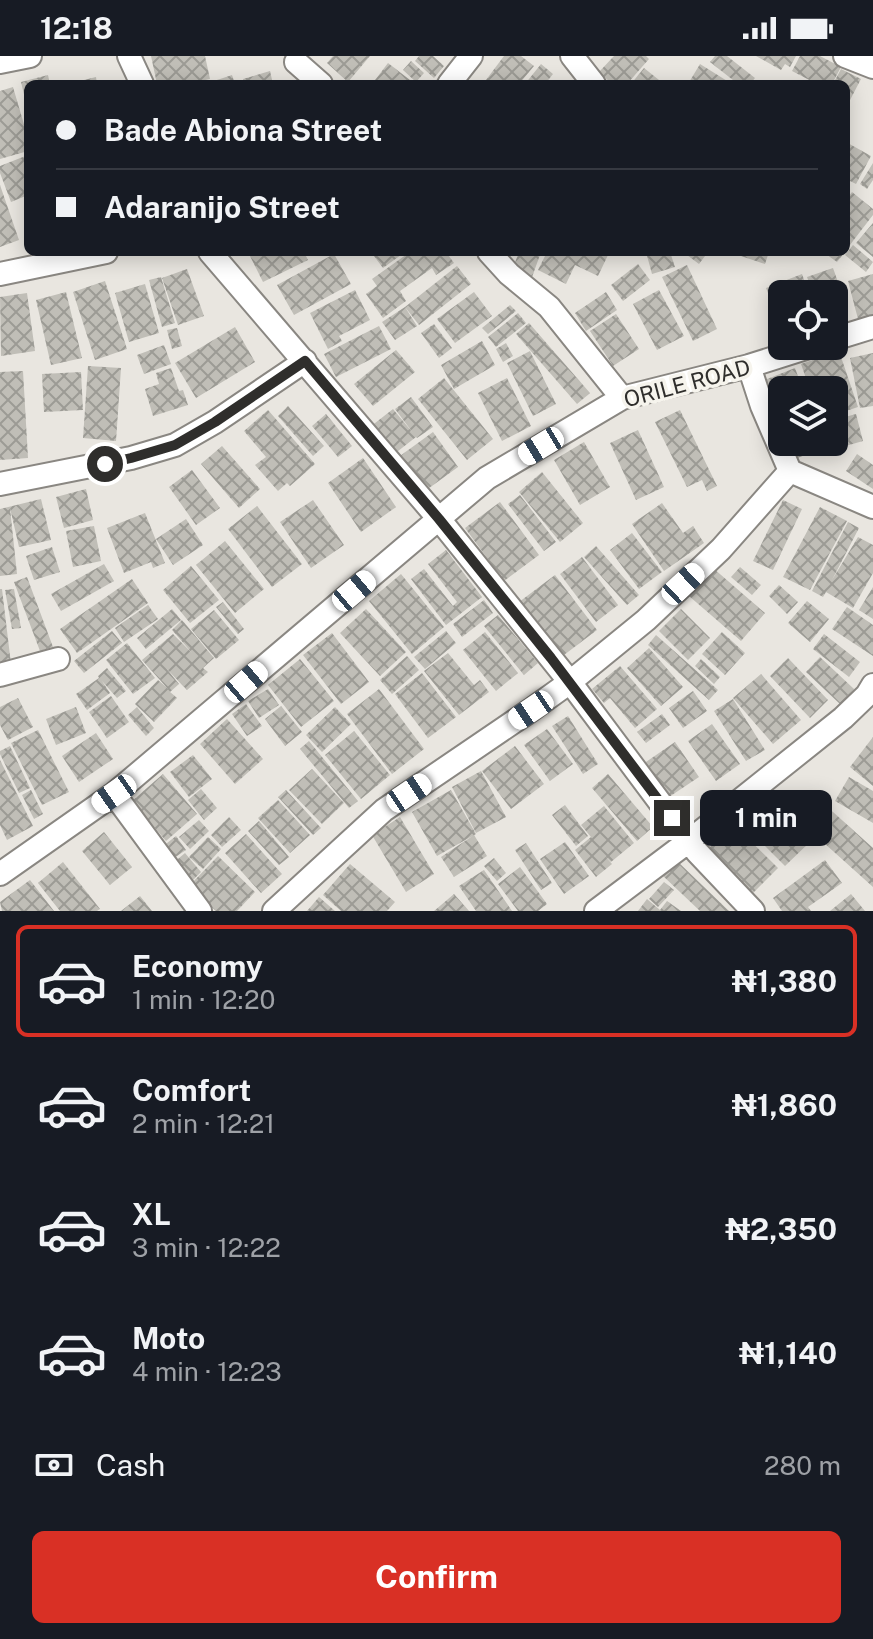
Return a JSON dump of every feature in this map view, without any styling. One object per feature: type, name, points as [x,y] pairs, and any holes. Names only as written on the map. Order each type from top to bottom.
[{"type":"street","points":[[0,62],[30,56]]},
{"type":"street","points":[[129,56],[140,80]]},
{"type":"street","points":[[452,80],[471,56]]},
{"type":"street","points":[[572,56],[591,80]]},
{"type":"street","points":[[845,56],[873,67]]},
{"type":"street","points":[[296,62],[316,80]]},
{"type":"street","points":[[0,274],[87,256]]},
{"type":"street","points":[[213,256],[439,519],[570,682],[697,852],[753,911]]},
{"type":"street","points":[[493,256],[549,307],[622,398]]},
{"type":"street","points":[[848,335],[873,327]]},
{"type":"street","name":"ORILE ROAD","points":[[0,874],[114,794],[487,478],[622,398],[768,360]]},
{"type":"street","points":[[0,484],[131,458],[175,445],[305,361]]},
{"type":"street","points":[[749,366],[762,406],[790,471],[873,507]]},
{"type":"street","points":[[274,911],[384,810],[570,682],[646,620],[721,549],[790,471]]},
{"type":"street","points":[[0,675],[58,659]]},
{"type":"street","points":[[596,911],[843,718],[873,685]]},
{"type":"street","points":[[114,794],[200,911]]},
{"type":"building","points":[[151,56],[205,56],[210,79],[156,80]]},
{"type":"building","points":[[333,56],[370,56],[350,80],[327,63]]},
{"type":"building","points":[[419,56],[433,56],[444,66],[434,78],[415,61]]},
{"type":"building","points":[[504,56],[521,56],[534,66],[522,80],[486,80]]},
{"type":"building","points":[[614,56],[646,56],[649,59],[631,80],[608,80],[599,72]]},
{"type":"building","points":[[715,56],[727,56],[755,78],[733,80],[710,62]]},
{"type":"building","points":[[756,56],[796,56],[790,67],[785,64],[781,70]]},
{"type":"building","points":[[800,56],[820,56],[841,67],[834,80],[809,80],[792,71]]},
{"type":"building","points":[[411,61],[424,73],[414,80],[403,70]]},
{"type":"building","points":[[388,63],[410,80],[375,80]]},
{"type":"building","points":[[541,64],[553,74],[548,80],[528,80]]},
{"type":"building","points":[[700,64],[726,80],[690,80]]},
{"type":"building","points":[[644,68],[659,80],[634,80]]},
{"type":"building","points":[[841,69],[861,79],[850,100],[850,80],[835,80]]},
{"type":"building","points":[[270,71],[272,80],[243,80]]},
{"type":"building","points":[[48,75],[49,80],[29,80]]},
{"type":"building","points":[[232,75],[234,80],[217,80]]},
{"type":"building","points":[[13,87],[24,124],[24,152],[0,159],[0,91]]},
{"type":"building","points":[[850,144],[871,156],[856,184],[850,181]]},
{"type":"building","points":[[24,157],[24,197],[11,202],[0,166]]},
{"type":"building","points":[[873,163],[873,180],[867,189],[860,184]]},
{"type":"building","points":[[0,185],[19,240],[0,247]]},
{"type":"building","points":[[852,192],[873,209],[873,215],[850,245]]},
{"type":"building","points":[[873,223],[873,257],[856,243]]},
{"type":"building","points":[[853,245],[873,262],[866,272],[846,256],[850,256]]},
{"type":"building","points":[[250,256],[306,256],[308,260],[263,282]]},
{"type":"building","points":[[330,256],[335,256],[351,284],[294,315],[277,285]]},
{"type":"building","points":[[374,256],[400,256],[383,268]]},
{"type":"building","points":[[404,256],[449,256],[454,263],[436,275],[432,268],[400,291],[406,301],[383,318],[366,294],[377,286],[372,279]]},
{"type":"building","points":[[517,256],[540,256],[531,280],[511,273]]},
{"type":"building","points":[[545,256],[608,256],[598,276],[575,265],[566,284],[538,270]]},
{"type":"building","points":[[647,256],[671,256],[675,267],[652,274]]},
{"type":"building","points":[[688,256],[705,256],[699,264]]},
{"type":"building","points":[[741,256],[768,256],[765,264]]},
{"type":"building","points":[[638,264],[650,280],[623,301],[611,285]]},
{"type":"building","points":[[687,265],[717,329],[693,341],[662,277]]},
{"type":"building","points":[[457,266],[471,284],[419,325],[405,307]]},
{"type":"building","points":[[833,268],[837,280],[808,280],[807,277]]},
{"type":"building","points":[[187,269],[204,316],[178,325],[162,278]]},
{"type":"building","points":[[802,274],[804,280],[787,280]]},
{"type":"building","points":[[873,274],[873,315],[858,319],[848,281]]},
{"type":"building","points":[[161,277],[175,323],[162,327],[149,280]]},
{"type":"building","points":[[105,281],[127,349],[95,360],[73,292]]},
{"type":"building","points":[[145,284],[159,333],[129,342],[115,293]]},
{"type":"building","points":[[355,290],[370,320],[339,336],[342,341],[328,349],[310,313]]},
{"type":"building","points":[[659,290],[684,336],[657,350],[633,304]]},
{"type":"building","points":[[66,292],[82,358],[51,365],[36,300]]},
{"type":"building","points":[[474,292],[492,316],[455,343],[437,319]]},
{"type":"building","points":[[606,292],[617,310],[586,331],[575,313]]},
{"type":"building","points":[[27,293],[35,351],[1,356],[0,297]]},
{"type":"building","points":[[510,305],[516,311],[488,334],[482,328]]},
{"type":"building","points":[[405,307],[417,326],[395,340],[382,322]]},
{"type":"building","points":[[518,313],[526,323],[496,347],[488,337]]},
{"type":"building","points":[[616,314],[639,349],[613,366],[590,331]]},
{"type":"building","points":[[529,323],[590,393],[577,404],[516,334]]},
{"type":"building","points":[[434,324],[452,348],[439,358],[421,333]]},
{"type":"building","points":[[379,326],[391,349],[336,377],[324,354]]},
{"type":"building","points":[[235,327],[255,362],[196,398],[175,363]]},
{"type":"building","points":[[177,328],[182,346],[172,349],[167,330]]},
{"type":"building","points":[[482,341],[495,365],[454,389],[441,365]]},
{"type":"building","points":[[506,343],[513,356],[503,362],[496,349]]},
{"type":"building","points":[[164,345],[171,364],[144,374],[137,355]]},
{"type":"building","points":[[396,350],[415,372],[373,406],[354,384]]},
{"type":"building","points":[[530,351],[556,404],[533,416],[507,363]]},
{"type":"building","points":[[873,353],[873,406],[860,408],[850,358]]},
{"type":"building","points":[[813,360],[842,360],[847,376],[805,376],[801,364]]},
{"type":"building","points":[[88,366],[121,368],[116,441],[83,438]]},
{"type":"building","points":[[171,368],[188,405],[153,416],[145,389],[159,384],[156,373]]},
{"type":"building","points":[[795,368],[798,376],[775,376]]},
{"type":"building","points":[[23,371],[28,458],[0,460],[0,372]]},
{"type":"building","points":[[81,372],[83,410],[44,412],[42,374]]},
{"type":"building","points":[[444,378],[493,439],[467,460],[418,399]]},
{"type":"building","points":[[507,378],[531,426],[502,441],[478,393]]},
{"type":"building","points":[[848,378],[858,407],[848,410]]},
{"type":"building","points":[[768,379],[768,395],[763,397],[757,383]]},
{"type":"building","points":[[411,397],[433,427],[393,455],[370,427],[393,409],[413,433],[395,409]]},
{"type":"building","points":[[288,406],[324,446],[313,456],[278,416]]},
{"type":"building","points":[[268,410],[315,464],[290,486],[287,483],[278,491],[255,465],[266,457],[244,431]]},
{"type":"building","points":[[680,410],[717,486],[707,491],[702,480],[687,487],[655,422]]},
{"type":"building","points":[[326,414],[352,446],[338,457],[312,426]]},
{"type":"building","points":[[856,414],[863,441],[848,445],[848,416]]},
{"type":"building","points":[[638,430],[664,487],[636,500],[610,443]]},
{"type":"building","points":[[433,432],[458,467],[425,491],[400,456]]},
{"type":"building","points":[[584,442],[610,487],[580,505],[554,460]]},
{"type":"building","points":[[222,446],[260,489],[239,508],[201,464]]},
{"type":"building","points":[[857,454],[873,465],[873,489],[846,471]]},
{"type":"building","points":[[363,458],[396,507],[361,532],[328,483]]},
{"type":"building","points":[[192,470],[220,508],[196,525],[169,487]]},
{"type":"building","points":[[542,472],[583,523],[560,542],[519,492]]},
{"type":"building","points":[[86,489],[93,520],[64,528],[56,497]]},
{"type":"building","points":[[520,495],[556,542],[544,551],[508,504]]},
{"type":"building","points":[[41,499],[51,540],[19,547],[10,508],[17,574],[0,576],[0,509]]},
{"type":"building","points":[[313,500],[344,545],[311,568],[280,522]]},
{"type":"building","points":[[783,500],[802,509],[773,570],[753,561]]},
{"type":"building","points":[[500,502],[539,555],[504,581],[465,528]]},
{"type":"building","points":[[662,503],[683,533],[693,526],[704,543],[664,571],[632,524]]},
{"type":"building","points":[[257,506],[302,564],[272,587],[228,529]]},
{"type":"building","points":[[820,507],[847,521],[810,590],[783,577]]},
{"type":"building","points":[[145,513],[165,563],[153,568],[151,562],[124,573],[107,528]]},
{"type":"building","points":[[186,519],[203,545],[173,565],[156,539]]},
{"type":"building","points":[[848,522],[859,528],[832,580],[858,537],[873,545],[873,573],[853,608],[826,592],[823,597],[812,591]]},
{"type":"building","points":[[94,526],[101,561],[73,567],[66,531]]},
{"type":"building","points":[[632,533],[662,572],[639,589],[610,550]]},
{"type":"building","points":[[225,541],[264,589],[235,613],[196,565]]},
{"type":"building","points":[[596,546],[639,595],[627,605],[584,557]]},
{"type":"building","points":[[52,547],[60,572],[34,580],[26,556]]},
{"type":"building","points":[[446,550],[482,597],[446,625],[411,579],[424,569],[453,606],[457,602],[428,564]]},
{"type":"building","points":[[582,557],[618,605],[596,622],[560,574]]},
{"type":"building","points":[[104,564],[114,581],[61,611],[51,594]]},
{"type":"building","points":[[191,566],[219,600],[190,623],[163,590]]},
{"type":"building","points":[[740,567],[761,585],[752,595],[731,577]]},
{"type":"building","points":[[713,568],[765,613],[741,641],[689,596]]},
{"type":"building","points":[[401,574],[444,627],[412,654],[369,601]]},
{"type":"building","points":[[555,575],[597,630],[560,658],[519,602]]},
{"type":"building","points":[[27,577],[53,647],[40,651],[14,582]]},
{"type":"building","points":[[132,579],[148,603],[77,653],[60,629]]},
{"type":"building","points":[[779,585],[798,602],[787,614],[769,596]]},
{"type":"building","points":[[873,587],[873,619],[859,610]]},
{"type":"building","points":[[0,589],[11,664],[0,665]]},
{"type":"building","points":[[14,589],[21,628],[12,629],[5,590]]},
{"type":"building","points":[[484,600],[493,613],[462,637],[453,624]]},
{"type":"building","points":[[807,601],[829,619],[810,642],[788,623]]},
{"type":"building","points":[[223,602],[244,629],[238,634],[216,607]]},
{"type":"building","points":[[148,605],[158,619],[124,642],[115,628]]},
{"type":"building","points":[[847,607],[873,625],[873,656],[832,629]]},
{"type":"building","points":[[172,609],[181,620],[146,649],[137,638]]},
{"type":"building","points":[[366,609],[406,652],[380,676],[340,633]]},
{"type":"building","points":[[681,609],[710,638],[688,660],[659,631]]},
{"type":"building","points":[[214,610],[239,640],[216,659],[191,629]]},
{"type":"building","points":[[498,615],[538,663],[524,675],[484,626]]},
{"type":"building","points":[[182,620],[214,658],[203,668],[208,672],[187,690],[166,668],[179,684],[170,692],[177,698],[154,722],[135,704],[158,680],[168,689],[142,660],[173,634],[192,653],[172,630]]},
{"type":"building","points":[[112,631],[122,643],[84,673],[74,661]]},
{"type":"building","points":[[446,631],[456,643],[425,669],[414,657]]},
{"type":"building","points":[[485,632],[518,673],[496,691],[463,650]]},
{"type":"building","points":[[722,632],[745,653],[725,675],[702,654]]},
{"type":"building","points":[[332,633],[369,682],[341,704],[303,655]]},
{"type":"building","points":[[824,634],[860,662],[849,677],[813,649]]},
{"type":"building","points":[[656,635],[718,690],[709,700],[648,645]]},
{"type":"building","points":[[127,643],[155,678],[133,694],[106,660]]},
{"type":"building","points":[[649,648],[683,687],[661,706],[627,668]]},
{"type":"building","points":[[448,653],[474,685],[480,680],[489,692],[459,715],[424,671]]},
{"type":"building","points":[[407,656],[419,670],[392,694],[380,680]]},
{"type":"building","points":[[820,657],[854,689],[840,704],[806,672]]},
{"type":"building","points":[[788,658],[828,700],[810,718],[770,676]]},
{"type":"building","points":[[300,659],[334,701],[301,727],[268,685]]},
{"type":"building","points":[[701,659],[720,677],[714,684],[695,666]]},
{"type":"building","points":[[620,666],[657,709],[635,728],[610,698],[604,703],[592,689]]},
{"type":"building","points":[[107,668],[126,691],[117,698],[102,681],[110,693],[87,710],[76,694],[99,678]]},
{"type":"building","points":[[422,673],[456,717],[428,738],[395,694]]},
{"type":"building","points":[[761,674],[801,720],[773,744],[733,698]]},
{"type":"building","points":[[268,689],[279,705],[259,718],[248,701]]},
{"type":"building","points":[[379,689],[424,749],[392,774],[347,714]]},
{"type":"building","points":[[693,691],[707,711],[683,728],[669,708]]},
{"type":"building","points":[[111,696],[129,722],[107,738],[89,712]]},
{"type":"building","points":[[18,698],[33,727],[8,740],[0,725],[0,707]]},
{"type":"building","points":[[733,699],[765,750],[746,761],[714,711]]},
{"type":"building","points":[[246,704],[262,726],[247,736],[232,714]]},
{"type":"building","points":[[281,706],[302,732],[285,746],[265,719]]},
{"type":"building","points":[[76,707],[86,733],[56,745],[46,719]]},
{"type":"building","points":[[137,707],[154,728],[146,736],[128,715]]},
{"type":"building","points":[[335,707],[351,724],[322,752],[306,735]]},
{"type":"building","points":[[662,714],[670,725],[646,743],[637,732]]},
{"type":"building","points":[[568,716],[598,764],[583,774],[552,726]]},
{"type":"building","points":[[227,719],[263,759],[235,784],[200,744]]},
{"type":"building","points":[[712,724],[740,764],[716,781],[688,741]]},
{"type":"building","points":[[547,729],[573,764],[550,781],[524,745]]},
{"type":"building","points":[[38,730],[69,792],[42,805],[11,743]]},
{"type":"building","points":[[354,731],[390,775],[361,799],[325,755]]},
{"type":"building","points":[[96,733],[113,759],[79,782],[62,756]]},
{"type":"building","points":[[873,737],[873,786],[850,767]]},
{"type":"building","points":[[309,741],[358,801],[349,808],[300,749]]},
{"type":"building","points":[[675,742],[699,777],[666,799],[643,764]]},
{"type":"building","points":[[10,746],[30,788],[19,793],[0,754]]},
{"type":"building","points":[[515,746],[544,784],[511,809],[482,771]]},
{"type":"building","points":[[193,755],[212,779],[189,797],[170,772]]},
{"type":"building","points":[[0,760],[33,826],[7,840],[0,825]]},
{"type":"building","points":[[312,769],[344,803],[322,824],[289,790]]},
{"type":"building","points":[[481,771],[506,817],[476,833],[452,787]]},
{"type":"building","points":[[163,774],[197,814],[166,841],[132,801]]},
{"type":"building","points":[[608,774],[653,827],[637,841],[592,788]]},
{"type":"building","points":[[849,777],[873,791],[873,823],[835,801]]},
{"type":"building","points":[[201,789],[217,808],[204,820],[188,800]]},
{"type":"building","points":[[31,790],[43,814],[34,819],[22,795]]},
{"type":"building","points":[[286,790],[321,828],[313,835],[278,797]]},
{"type":"building","points":[[451,790],[476,834],[437,856],[412,812]]},
{"type":"building","points":[[813,794],[873,848],[873,887],[794,816]]},
{"type":"building","points":[[771,798],[813,839],[785,866],[744,825]]},
{"type":"building","points":[[278,800],[310,835],[290,853],[258,818]]},
{"type":"building","points":[[565,805],[588,836],[576,846],[552,815]]},
{"type":"building","points":[[604,806],[634,843],[611,862],[605,856],[612,864],[596,877],[575,850],[591,837],[581,825]]},
{"type":"building","points":[[229,817],[241,830],[222,847],[211,835]]},
{"type":"building","points":[[400,817],[434,874],[406,892],[372,835]]},
{"type":"building","points":[[199,820],[209,831],[190,849],[179,837]]},
{"type":"building","points":[[259,821],[289,857],[279,865],[248,831]]},
{"type":"building","points":[[733,824],[778,868],[753,893],[708,849]]},
{"type":"building","points":[[104,832],[132,867],[110,885],[82,851]]},
{"type":"building","points":[[246,834],[282,874],[261,893],[225,853]]},
{"type":"building","points":[[474,835],[487,856],[454,877],[441,857]]},
{"type":"building","points":[[176,836],[186,850],[171,860],[162,847]]},
{"type":"building","points":[[208,837],[221,849],[203,869],[189,857]]},
{"type":"building","points":[[565,842],[589,876],[564,894],[540,859]]},
{"type":"building","points":[[526,843],[552,883],[541,890],[515,850]]},
{"type":"building","points":[[185,853],[201,872],[189,884],[172,864]]},
{"type":"building","points":[[218,856],[255,892],[237,911],[216,911],[189,886]]},
{"type":"building","points":[[494,858],[506,873],[497,881],[484,866]]},
{"type":"building","points":[[676,860],[729,911],[700,911],[662,875]]},
{"type":"building","points":[[825,860],[842,883],[808,907],[811,911],[782,911],[773,898]]},
{"type":"building","points":[[63,862],[100,909],[60,911],[38,883]]},
{"type":"building","points":[[350,864],[395,902],[387,911],[341,911],[323,895]]},
{"type":"building","points":[[520,867],[547,904],[538,911],[518,911],[498,884]]},
{"type":"building","points":[[484,870],[512,911],[476,911],[459,886]]},
{"type":"building","points":[[30,880],[54,911],[2,911],[0,902]]},
{"type":"building","points":[[664,882],[674,890],[658,907],[649,899]]},
{"type":"building","points":[[454,894],[469,911],[434,911]]},
{"type":"building","points":[[851,894],[865,911],[830,911]]},
{"type":"building","points":[[140,896],[152,911],[121,911]]},
{"type":"building","points":[[319,897],[335,911],[307,911]]},
{"type":"building","points":[[647,899],[660,910],[667,901],[681,911],[638,911]]},
{"type":"route","points":[[105,464],[175,445],[305,361],[439,519],[551,658],[672,818]]}]
